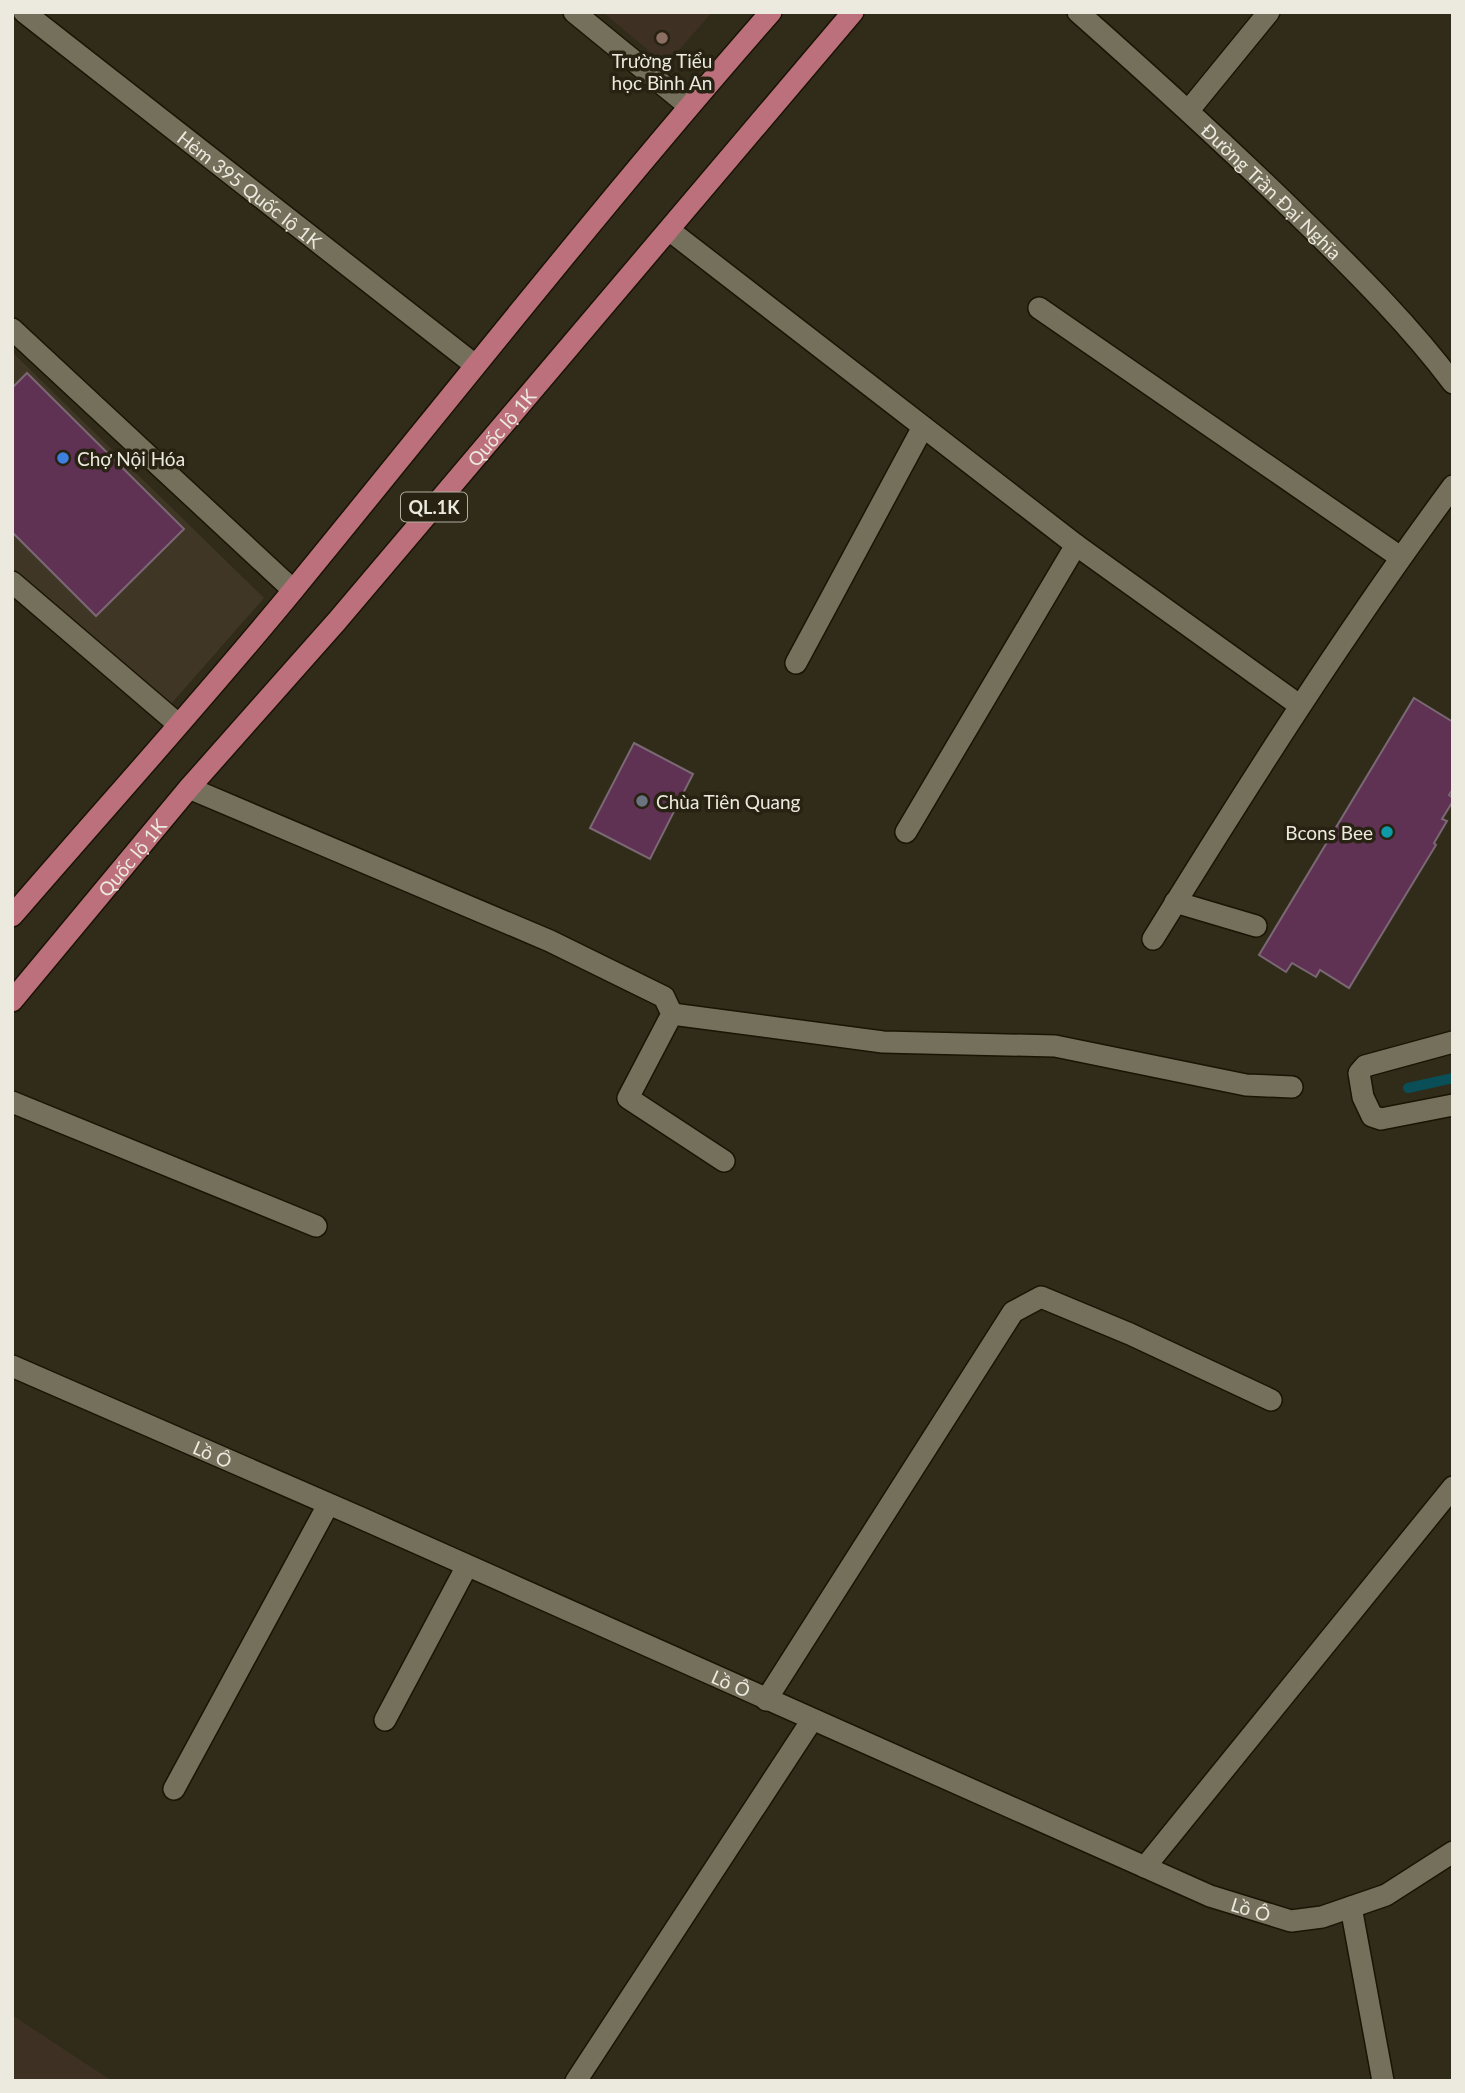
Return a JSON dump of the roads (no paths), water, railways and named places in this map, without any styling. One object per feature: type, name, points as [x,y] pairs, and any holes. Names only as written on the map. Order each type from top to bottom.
[{"type":"main road","name":"QL.1K","points":[[12,916],[293,590],[689,106],[771,12]]},
{"type":"main road","name":"Quốc lộ 1K","points":[[12,1001],[189,788],[337,621],[853,12]]},
{"type":"street","name":"Hẻm 395 Quốc lộ 1K","points":[[24,12],[475,365]]},
{"type":"street","points":[[574,12],[689,106]]},
{"type":"street","name":"Đường Trần Đại Nghĩa","points":[[1077,12],[1189,110],[1365,281],[1422,342],[1453,383]]},
{"type":"street","points":[[1189,110],[1269,12]]},
{"type":"street","points":[[669,230],[1076,545],[1298,705]]},
{"type":"street","points":[[1038,308],[1400,557]]},
{"type":"street","points":[[12,329],[293,590]]},
{"type":"street","points":[[796,663],[923,427]]},
{"type":"street","points":[[1153,939],[1298,705],[1400,557],[1453,486]]},
{"type":"street","points":[[906,832],[1076,545]]},
{"type":"street","points":[[12,582],[178,724]]},
{"type":"street","points":[[189,788],[550,941],[664,997],[672,1013]]},
{"type":"street","points":[[1175,902],[1256,926]]},
{"type":"street","points":[[672,1013],[883,1042],[1055,1046],[1245,1085],[1292,1087]]},
{"type":"street","points":[[672,1013],[628,1098],[724,1161]]},
{"type":"street","points":[[1453,1042],[1365,1066],[1359,1073],[1363,1097],[1372,1116],[1381,1119],[1453,1105]]},
{"type":"street","points":[[12,1102],[316,1226]]},
{"type":"street","points":[[766,1700],[1013,1312],[1041,1297],[1130,1334],[1272,1400]]},
{"type":"street","name":"Lồ Ô","points":[[12,1366],[1210,1896],[1257,1912],[1291,1921],[1322,1917],[1386,1895],[1453,1853]]},
{"type":"street","points":[[1145,1867],[1453,1487]]},
{"type":"street","points":[[174,1789],[328,1505]]},
{"type":"street","points":[[385,1720],[467,1566]]},
{"type":"street","points":[[576,2081],[811,1720]]},
{"type":"street","points":[[1351,1907],[1382,2081]]},
{"type":"waterway","points":[[1408,1088],[1453,1078]]},
{"type":"place","name":"Trường Tiểu học Bình An","points":[[662,38]]},
{"type":"place","name":"Chợ Nội Hóa","points":[[63,458]]},
{"type":"place","name":"Chùa Tiên Quang","points":[[642,801]]},
{"type":"place","name":"Bcons Bee","points":[[1387,832]]}]
